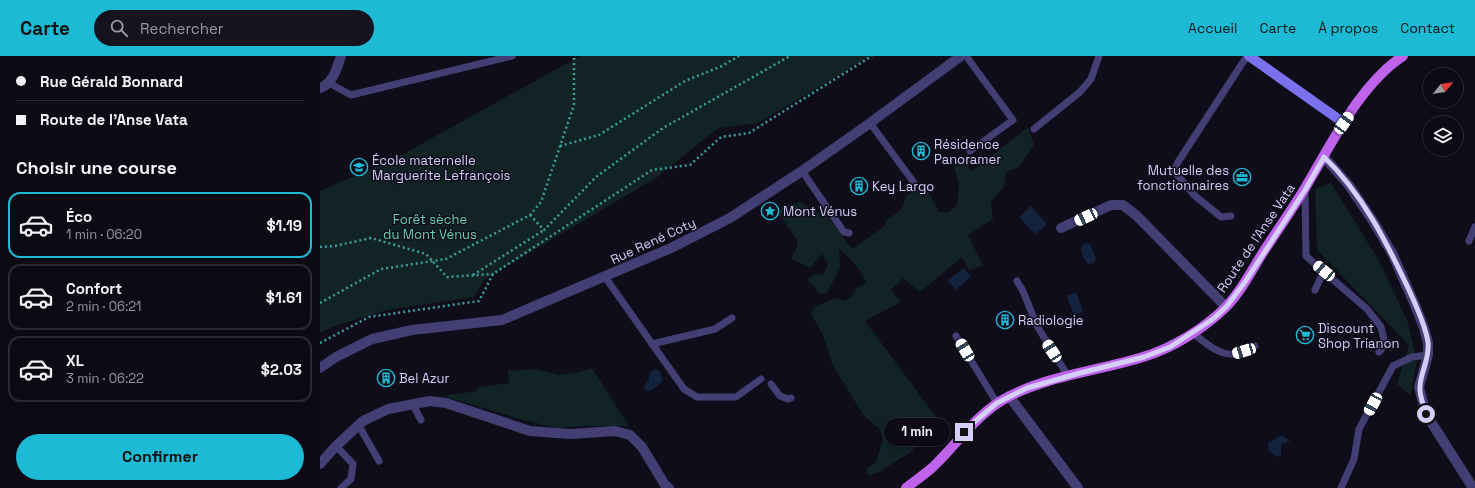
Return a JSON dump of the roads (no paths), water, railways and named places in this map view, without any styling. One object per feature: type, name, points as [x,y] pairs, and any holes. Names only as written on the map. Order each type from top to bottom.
[{"type":"main road","name":"Route de l'Anse Vata","points":[[906,488],[932,467],[972,424],[997,403],[1009,396],[1027,388],[1068,376],[1144,357],[1170,347],[1213,319],[1226,307],[1245,282],[1305,190],[1344,123],[1365,94],[1388,67],[1403,56]]},
{"type":"street","points":[[324,85],[334,75],[340,56]]},
{"type":"street","name":"Rue René Coty","points":[[320,368],[336,357],[372,339],[412,330],[502,320],[671,248],[730,218],[802,171],[961,56]]},
{"type":"street","points":[[1248,56],[1344,123]]},
{"type":"street","points":[[1324,157],[1348,184],[1373,220],[1392,253],[1424,328],[1428,343],[1428,356],[1420,387],[1426,414],[1473,488]]},
{"type":"street","points":[[1061,228],[1111,205],[1123,206],[1137,216],[1226,307]]},
{"type":"street","points":[[1009,396],[1078,488]]},
{"type":"street","points":[[320,464],[336,446],[363,421],[388,409],[430,401],[446,403],[530,430],[570,434],[615,431],[630,435],[642,446],[665,485],[669,488]]},
{"type":"lane","points":[[324,85],[351,95],[512,56]]},
{"type":"lane","points":[[966,56],[1013,120],[970,151]]},
{"type":"lane","points":[[1034,129],[1080,92],[1091,79],[1099,56]]},
{"type":"lane","points":[[1231,216],[1221,216],[1194,195],[1174,171],[1178,162],[1248,56]]},
{"type":"lane","points":[[870,123],[915,184]]},
{"type":"lane","points":[[802,171],[844,232],[849,233]]},
{"type":"lane","points":[[1305,190],[1306,256],[1367,309],[1381,327],[1384,340],[1379,352]]},
{"type":"lane","points":[[1469,240],[1475,227]]},
{"type":"lane","points":[[1315,290],[1324,271]]},
{"type":"lane","points":[[605,277],[684,389],[697,397],[736,397],[761,380]]},
{"type":"lane","points":[[1017,281],[1023,291],[1037,326],[1068,376]]},
{"type":"lane","points":[[652,344],[715,329],[732,318]]},
{"type":"lane","points":[[1193,333],[1208,346],[1224,353],[1234,354],[1255,346]]},
{"type":"lane","points":[[956,336],[997,403]]},
{"type":"lane","points":[[1341,488],[1354,459],[1359,429],[1393,366],[1412,357],[1428,356]]},
{"type":"lane","points":[[771,384],[780,396],[788,399],[792,398]]},
{"type":"lane","points":[[413,405],[421,420]]},
{"type":"lane","points":[[359,426],[379,461]]},
{"type":"lane","points":[[336,446],[353,464],[351,479],[341,488]]},
{"type":"water","points":[[1031,206],[1047,224],[1035,234],[1019,217]]},
{"type":"water","points":[[1085,243],[1090,244],[1096,258],[1094,263],[1088,264],[1083,256],[1081,248]]},
{"type":"water","points":[[964,268],[971,277],[955,290],[948,280]]},
{"type":"water","points":[[1076,292],[1083,312],[1074,315],[1067,296]]},
{"type":"water","points":[[654,369],[659,370],[663,379],[661,383],[648,391],[644,386],[649,380],[650,374]]},
{"type":"water","points":[[1282,435],[1290,441],[1281,445],[1281,455],[1277,457],[1269,451],[1268,443]]},
{"type":"place","name":"Résidence Panoramer","points":[[921,151]]},
{"type":"place","name":"École maternelle Marguerite Lefrançois","points":[[359,167]]},
{"type":"place","name":"Mutuelle des fonctionnaires","points":[[1242,177]]},
{"type":"place","name":"Key Largo","points":[[859,186]]},
{"type":"place","name":"Mont Vénus","points":[[770,211]]},
{"type":"place","name":"Radiologie","points":[[1005,320]]},
{"type":"place","name":"Discount Shop Trianon","points":[[1305,335]]},
{"type":"place","name":"Bel Azur","points":[[386,378]]},
{"type":"park label","name":"Forêt sèche du Mont Vénus","points":[[430,226]]}]
